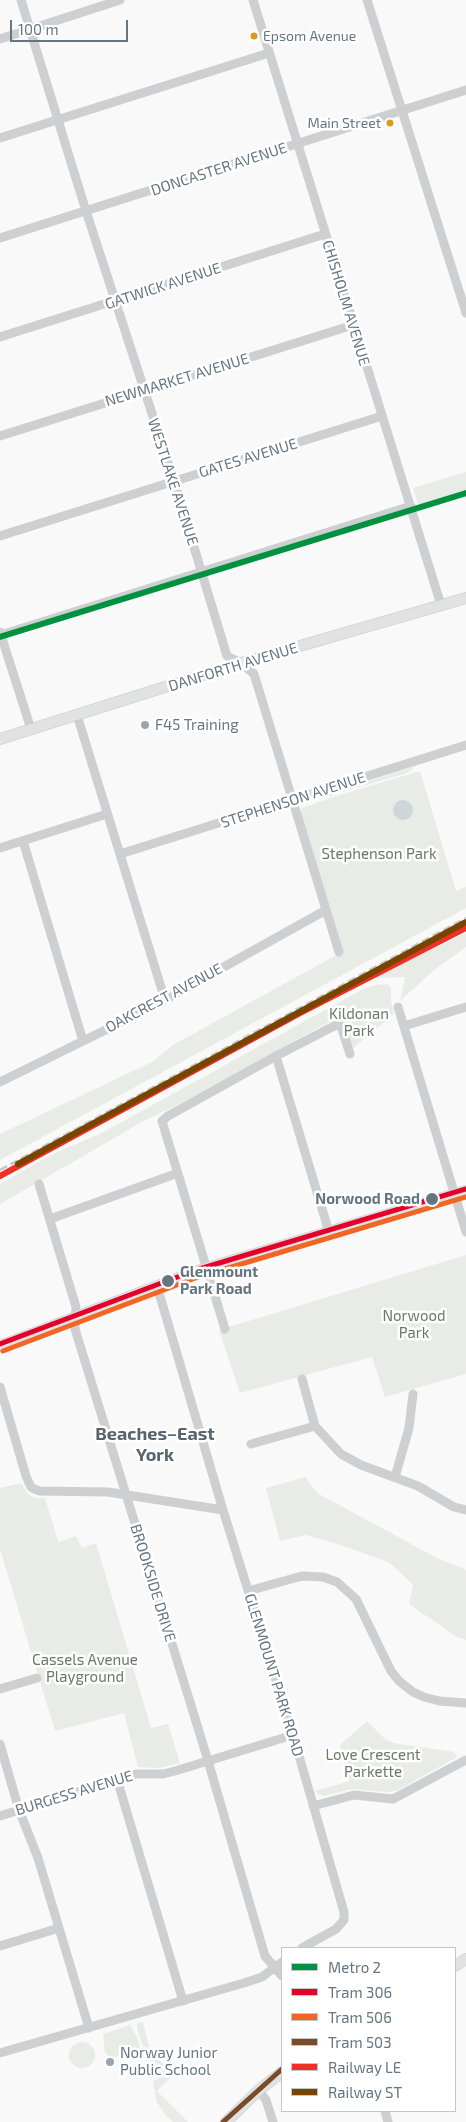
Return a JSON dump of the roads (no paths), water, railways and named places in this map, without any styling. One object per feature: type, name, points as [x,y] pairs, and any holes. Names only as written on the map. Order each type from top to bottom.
[{"type":"main road","name":"DANFORTH AVENUE","points":[[0,739],[241,663],[466,598]]},
{"type":"main road","points":[[0,1346],[206,1268],[466,1191]]},
{"type":"main road","points":[[226,2122],[259,2090],[281,2073]]},
{"type":"street","name":"WESTLAKE AVENUE","points":[[21,0],[86,211],[174,481],[227,656],[241,663],[254,674],[339,952]]},
{"type":"street","points":[[0,39],[120,0]]},
{"type":"street","name":"CHISHOLM AVENUE","points":[[253,0],[441,605]]},
{"type":"street","points":[[367,0],[466,313]]},
{"type":"street","points":[[0,138],[269,53]]},
{"type":"street","name":"DONCASTER AVENUE","points":[[0,238],[466,90]]},
{"type":"street","name":"GATWICK AVENUE","points":[[0,337],[325,234]]},
{"type":"street","name":"NEWMARKET AVENUE","points":[[0,436],[354,325]]},
{"type":"street","name":"GATES AVENUE","points":[[0,536],[382,416]]},
{"type":"street","points":[[31,729],[0,634],[202,573],[411,506]]},
{"type":"street","points":[[77,715],[165,1000]]},
{"type":"street","name":"STEPHENSON AVENUE","points":[[120,854],[466,745]]},
{"type":"street","points":[[0,848],[106,814]]},
{"type":"street","points":[[23,840],[83,1041]]},
{"type":"street","name":"OAKCREST AVENUE","points":[[1,1079],[165,1000],[326,910]]},
{"type":"street","points":[[398,1007],[466,1232]]},
{"type":"street","points":[[404,1026],[466,1007]]},
{"type":"street","points":[[225,1328],[162,1121],[276,1056],[336,1025],[341,1026],[350,1054]]},
{"type":"street","points":[[276,1056],[329,1232]]},
{"type":"street","points":[[50,1219],[178,1172]]},
{"type":"street","name":"BROOKSIDE DRIVE","points":[[39,1184],[76,1307],[75,1329],[208,1762],[265,1956],[279,1966]]},
{"type":"street","name":"GLENMOUNT PARK ROAD","points":[[157,1286],[223,1510],[293,1735],[344,1912],[344,1920],[336,1929],[304,1947]]},
{"type":"street","points":[[302,1379],[316,1426],[332,1446],[350,1460],[431,1492],[454,1507],[466,1510]]},
{"type":"street","points":[[0,1387],[26,1476],[31,1487],[40,1491],[108,1492],[223,1510]]},
{"type":"street","points":[[395,1477],[409,1428],[413,1394]]},
{"type":"street","points":[[251,1444],[316,1426]]},
{"type":"street","points":[[248,1591],[302,1576],[323,1577],[337,1582],[356,1599],[391,1671],[398,1681],[413,1692],[424,1697],[439,1701],[466,1703]]},
{"type":"street","points":[[0,1689],[37,1678]]},
{"type":"street","name":"BURGESS AVENUE","points":[[0,1816],[136,1774],[163,1774],[293,1735]]},
{"type":"street","points":[[0,1744],[19,1810],[38,1858],[89,2028]]},
{"type":"street","points":[[312,1806],[354,1795],[393,1799],[466,1760]]},
{"type":"street","points":[[117,1780],[182,2001]]},
{"type":"street","points":[[0,1946],[59,1928]]},
{"type":"street","points":[[0,2053],[262,1978],[279,1966]]},
{"type":"street","points":[[259,2090],[266,2100],[273,2122]]},
{"type":"railway","points":[[0,1170],[466,918]]},
{"type":"metro line","name":"2","points":[[0,637],[466,493]]},
{"type":"tram line","name":"306","points":[[0,1344],[196,1270],[466,1189]]},
{"type":"tram line","name":"506","points":[[3,1351],[198,1277],[466,1197]]},
{"type":"tram line","name":"503","points":[[223,2122],[281,2070]]},
{"type":"rail line","name":"ST","points":[[18,1164],[466,922]]},
{"type":"rail line","name":"LE","points":[[0,1176],[300,1013],[466,928]]},
{"type":"place","name":"Epsom Avenue","points":[[254,36]]},
{"type":"place","name":"Main Street","points":[[390,123]]},
{"type":"place","name":"F45 Training","points":[[145,725]]},
{"type":"place","name":"Norwood Road","points":[[432,1199]]},
{"type":"place","name":"Glenmount Park Road","points":[[168,1281]]},
{"type":"place","name":"Norway Junior Public School","points":[[110,2062]]},
{"type":"district","name":"Beaches–East York","points":[[155,1444]]},
{"type":"park label","name":"Stephenson Park","points":[[379,854]]},
{"type":"park label","name":"Kildonan Park","points":[[359,1022]]},
{"type":"park label","name":"Norwood Park","points":[[414,1324]]},
{"type":"park label","name":"Cassels Avenue Playground","points":[[85,1668]]},
{"type":"park label","name":"Love Crescent Parkette","points":[[373,1764]]}]
